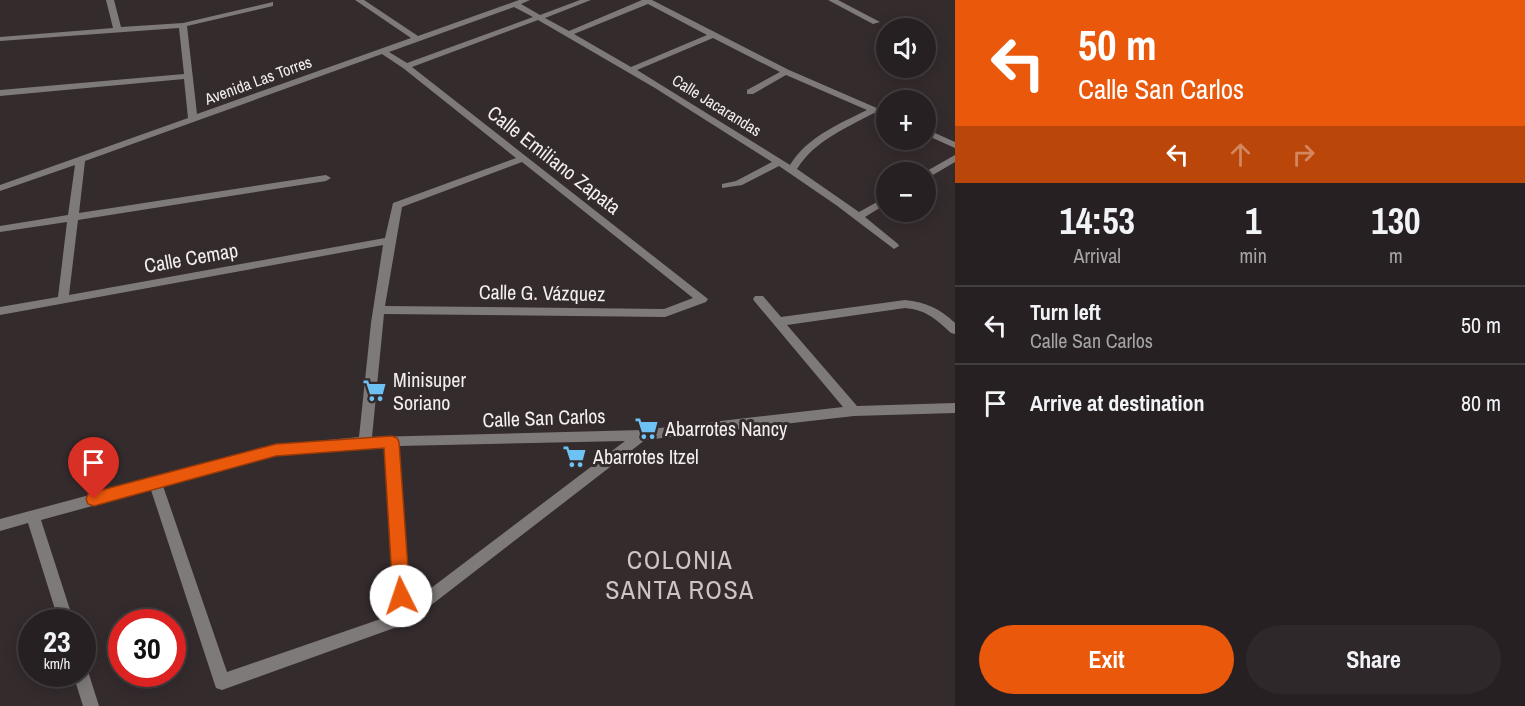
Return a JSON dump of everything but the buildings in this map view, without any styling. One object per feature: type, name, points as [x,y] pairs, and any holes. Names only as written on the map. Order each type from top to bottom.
[{"type":"street","points":[[110,0],[118,30]]},
{"type":"street","points":[[359,0],[417,39]]},
{"type":"street","name":"Avenida Las Torres","points":[[0,188],[526,0]]},
{"type":"street","points":[[405,66],[587,0]]},
{"type":"street","points":[[568,34],[647,0],[786,72],[874,110]]},
{"type":"street","points":[[832,0],[876,22]]},
{"type":"street","points":[[0,39],[183,26],[270,4]]},
{"type":"street","name":"Calle Jacarandas","points":[[515,4],[630,70],[792,170],[860,216],[894,246]]},
{"type":"street","points":[[183,26],[193,119]]},
{"type":"street","points":[[630,70],[713,35]]},
{"type":"street","name":"Calle Emiliano Zapata","points":[[383,51],[702,299]]},
{"type":"street","points":[[750,92],[786,72]]},
{"type":"street","points":[[0,93],[189,76]]},
{"type":"street","points":[[0,101],[38,90]]},
{"type":"street","points":[[792,170],[797,159],[816,142],[874,110]]},
{"type":"street","points":[[936,136],[955,145]]},
{"type":"street","points":[[936,170],[955,158]]},
{"type":"street","points":[[365,442],[378,310],[397,205],[522,159]]},
{"type":"street","points":[[63,300],[71,219],[80,160]]},
{"type":"street","points":[[726,186],[739,183],[779,162]]},
{"type":"street","points":[[0,229],[326,178]]},
{"type":"street","points":[[860,216],[876,206]]},
{"type":"street","name":"Calle Cemap","points":[[0,311],[389,241]]},
{"type":"street","name":"Calle G. Vázquez","points":[[378,310],[665,313],[702,299]]},
{"type":"street","points":[[759,299],[854,411]]},
{"type":"street","points":[[778,322],[905,304],[921,305],[935,311],[955,330]]},
{"type":"street","name":"Calle San Carlos","points":[[0,525],[276,450],[365,442],[642,435],[854,411],[955,408]]},
{"type":"street","points":[[155,482],[222,682],[403,618],[642,435]]},
{"type":"street","points":[[392,442],[403,618]]},
{"type":"street","points":[[33,516],[62,609]]},
{"type":"street","points":[[85,687],[91,706]]},
{"type":"place","name":"Minisuper Soriano","points":[[375,391]]},
{"type":"place","name":"Abarrotes Nancy","points":[[647,429]]},
{"type":"place","name":"Abarrotes Itzel","points":[[575,457]]},
{"type":"district","name":"COLONIA SANTA ROSA","points":[[680,575]]},
{"type":"route","points":[[94,499],[276,450],[365,442],[392,442],[401,596]]}]
